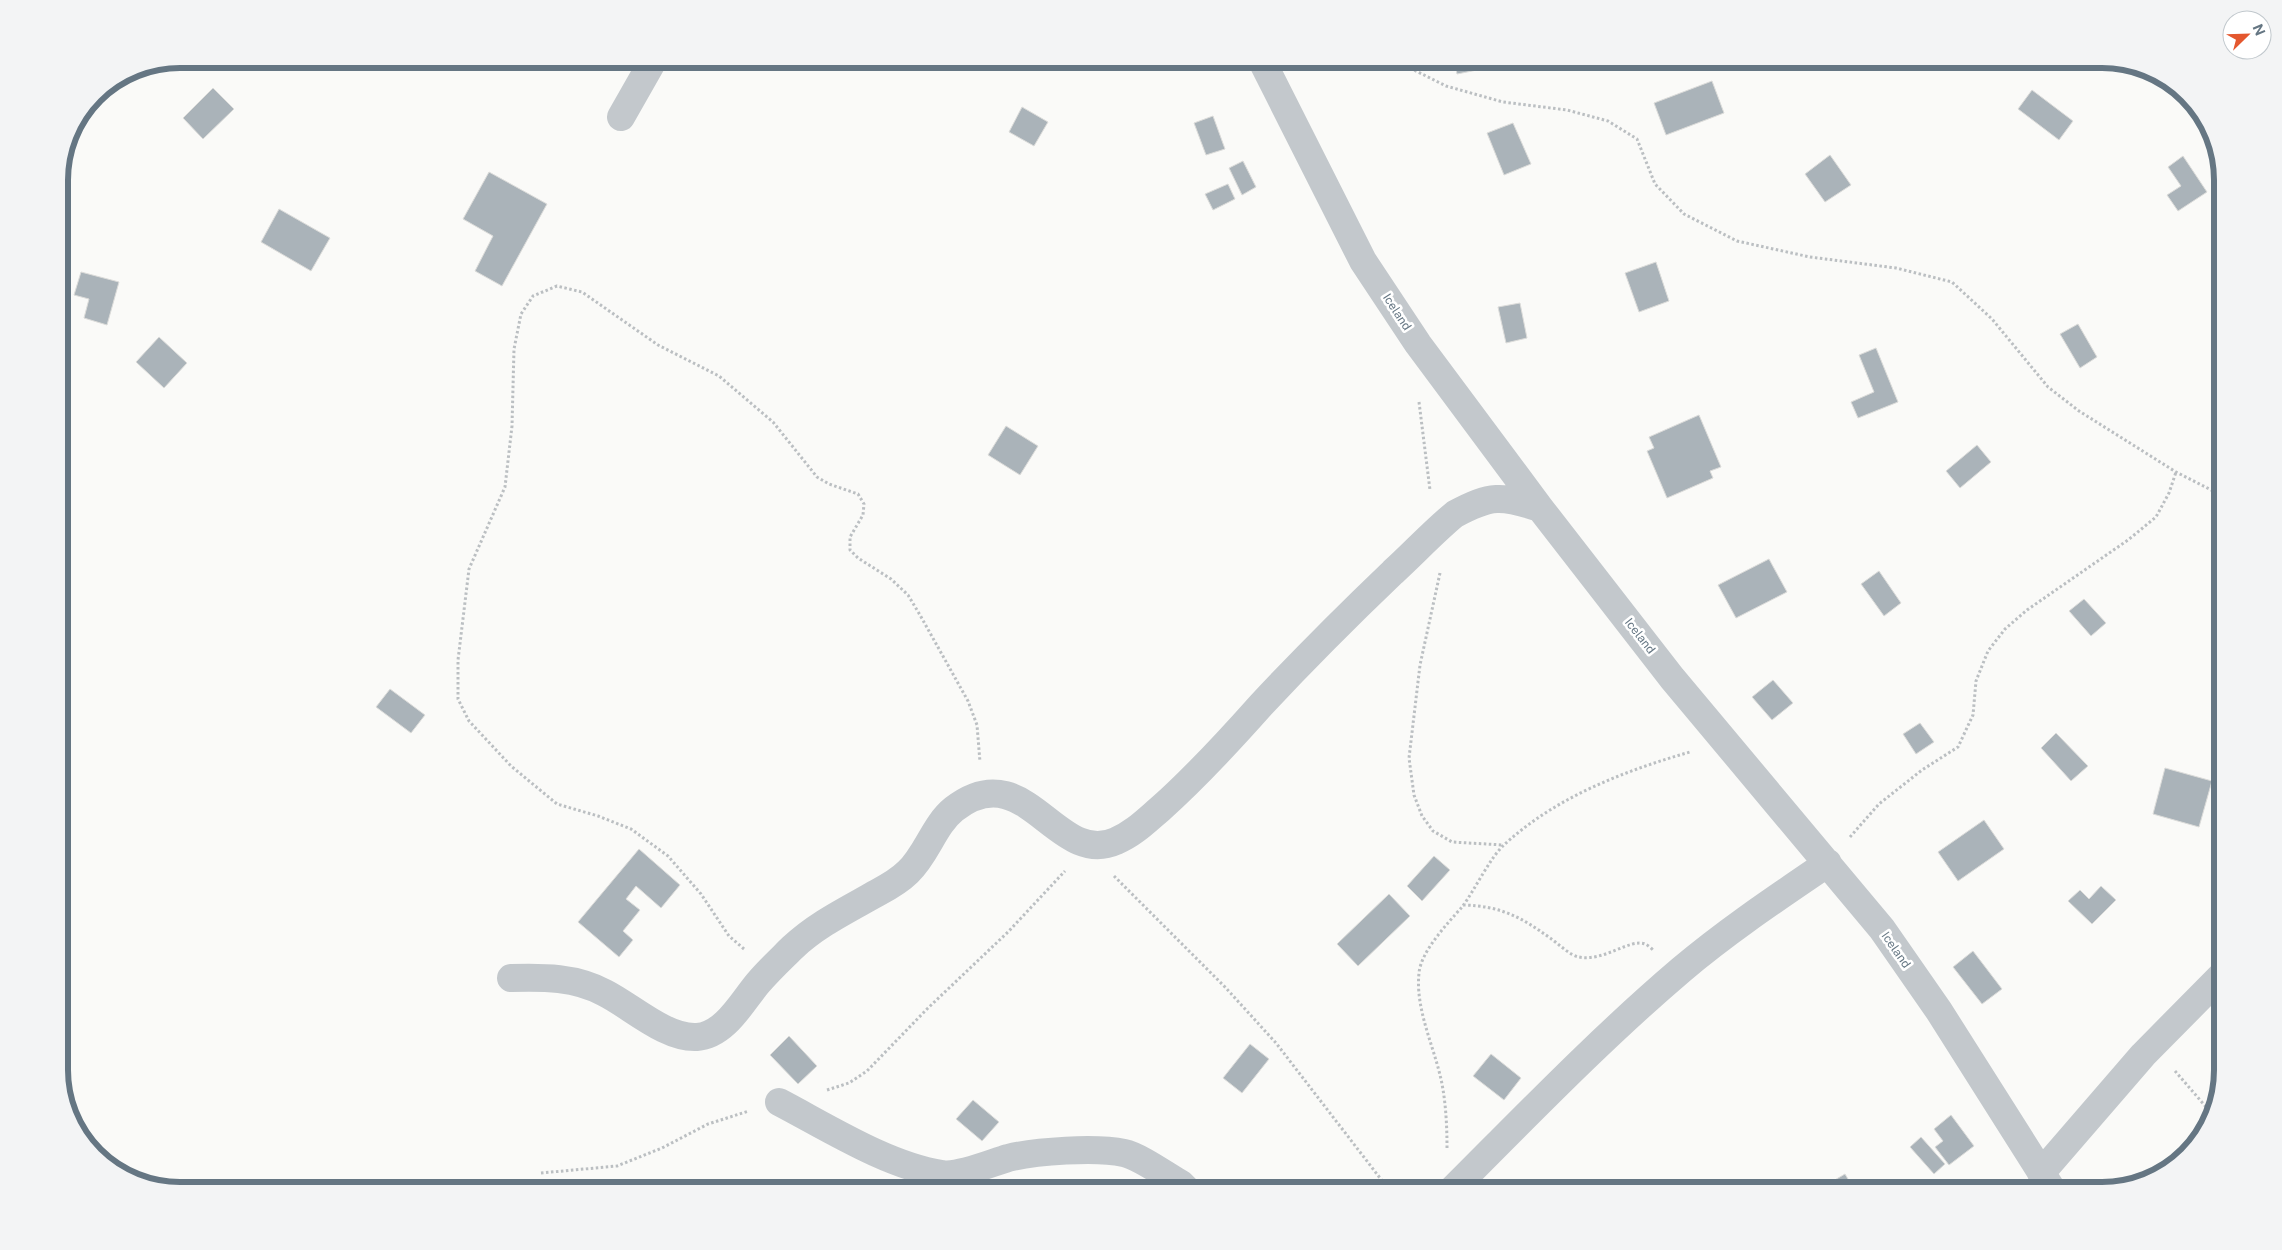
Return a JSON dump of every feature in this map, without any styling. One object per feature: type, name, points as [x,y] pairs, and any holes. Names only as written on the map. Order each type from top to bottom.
[{"type":"street","points":[[621,117],[649,67]]},
{"type":"street","name":"Iceland","points":[[1265,67],[1363,261],[1418,344],[1540,508],[1672,678],[1882,929],[1939,1011],[2047,1182]]},
{"type":"street","points":[[511,978],[542,977],[580,982],[606,993],[676,1034],[698,1037],[718,1029],[737,1010],[769,971],[810,932],[897,882],[923,854],[941,823],[953,810],[979,796],[993,793],[1007,794],[1083,845],[1114,842],[1139,827],[1167,802],[1216,754],[1317,645],[1438,528],[1455,514],[1479,501],[1495,498],[1515,499],[1540,508]]},
{"type":"street","points":[[1461,1182],[1605,1038],[1682,969],[1744,921],[1828,863]]},
{"type":"street","points":[[2047,1182],[2143,1056],[2214,983]]},
{"type":"street","points":[[779,1102],[886,1157],[916,1168],[944,1175],[1010,1158],[1071,1150],[1126,1153],[1177,1182]]},
{"type":"path","points":[[1408,67],[1446,86],[1503,102],[1567,110],[1608,122],[1637,139],[1655,184],[1684,214],[1737,241],[1810,257],[1896,268],[1952,282],[1992,319],[2048,387],[2079,411],[2176,472],[2214,491]]},
{"type":"path","points":[[769,971],[729,936],[701,894],[668,856],[631,829],[598,816],[557,804],[511,766],[469,721],[458,699],[458,660],[462,611],[469,569],[504,487],[512,426],[514,349],[521,314],[533,296],[557,286],[582,292],[658,346],[719,376],[773,422],[817,477],[829,484],[858,494],[864,504],[863,514],[850,537],[850,550],[858,558],[891,579],[908,595],[952,669],[968,701],[977,725],[980,748],[979,796]]},
{"type":"path","points":[[1418,398],[1425,457],[1441,552],[1439,582],[1420,665],[1409,758],[1414,795],[1422,816],[1433,832],[1452,842],[1503,845]]},
{"type":"path","points":[[1828,863],[1880,804],[1922,770],[1958,746],[1973,715],[1976,681],[1985,658],[1988,651],[2005,629],[2027,610],[2121,546],[2156,517],[2169,493],[2176,472]]},
{"type":"path","points":[[1448,1156],[1442,1084],[1418,994],[1419,971],[1426,954],[1463,905],[1503,845],[1563,802],[1596,785],[1656,761],[1725,742]]},
{"type":"path","points":[[541,1173],[617,1166],[662,1148],[708,1124],[849,1083],[867,1071],[928,1008],[1008,932],[1053,886],[1083,845],[1225,987],[1276,1043],[1383,1182]]},
{"type":"path","points":[[1463,905],[1481,905],[1514,914],[1576,957],[1590,959],[1600,957],[1634,943],[1645,944],[1682,969]]},
{"type":"path","points":[[2143,1056],[2177,1072],[2208,1109]]},
{"type":"building","points":[[1456,67],[1492,67],[1457,74]]},
{"type":"building","points":[[1712,81],[1724,113],[1666,135],[1654,103]]},
{"type":"building","points":[[213,88],[234,109],[203,139],[183,118]]},
{"type":"building","points":[[2032,90],[2073,121],[2059,140],[2018,109]]},
{"type":"building","points":[[1022,107],[1048,122],[1034,146],[1009,132]]},
{"type":"building","points":[[1213,116],[1225,149],[1206,155],[1194,123]]},
{"type":"building","points":[[1513,123],[1531,164],[1504,175],[1487,133]]},
{"type":"building","points":[[1830,155],[1851,185],[1825,202],[1805,174]]},
{"type":"building","points":[[2183,156],[2207,192],[2178,211],[2167,195],[2181,186],[2168,167]]},
{"type":"building","points":[[1243,161],[1256,187],[1242,195],[1229,168]]},
{"type":"building","points":[[489,172],[547,204],[502,286],[475,271],[493,236],[463,219]]},
{"type":"building","points":[[1228,184],[1235,199],[1213,210],[1205,194]]},
{"type":"building","points":[[279,209],[330,238],[311,271],[261,242]]},
{"type":"building","points":[[1656,262],[1669,301],[1639,312],[1625,273]]},
{"type":"building","points":[[81,272],[119,282],[107,325],[84,318],[89,299],[74,295]]},
{"type":"building","points":[[1520,303],[1527,338],[1506,343],[1498,307]]},
{"type":"building","points":[[2078,324],[2097,357],[2080,368],[2060,334]]},
{"type":"building","points":[[159,337],[187,363],[164,388],[136,362]]},
{"type":"building","points":[[1876,348],[1898,402],[1858,418],[1851,402],[1874,392],[1859,355]]},
{"type":"building","points":[[1699,415],[1721,467],[1710,471],[1713,478],[1667,498],[1647,451],[1654,448],[1649,437]]},
{"type":"building","points":[[1006,426],[1038,446],[1020,475],[988,455]]},
{"type":"building","points":[[1977,445],[1991,462],[1960,488],[1946,471]]},
{"type":"building","points":[[1769,559],[1787,592],[1736,618],[1718,585]]},
{"type":"building","points":[[1879,571],[1901,603],[1884,616],[1861,584]]},
{"type":"building","points":[[2084,599],[2106,623],[2091,636],[2069,611]]},
{"type":"building","points":[[1773,680],[1793,703],[1772,720],[1752,697]]},
{"type":"building","points":[[390,689],[425,715],[411,733],[376,707]]},
{"type":"building","points":[[1920,723],[1934,742],[1916,754],[1903,734]]},
{"type":"building","points":[[2056,733],[2088,766],[2071,781],[2041,748]]},
{"type":"building","points":[[2165,768],[2212,781],[2199,827],[2153,814]]},
{"type":"building","points":[[1984,820],[2004,849],[1958,881],[1938,852]]},
{"type":"building","points":[[639,849],[680,885],[661,908],[636,886],[626,899],[640,910],[623,931],[633,940],[619,957],[578,922]]},
{"type":"building","points":[[1434,856],[1450,870],[1422,901],[1407,886]]},
{"type":"building","points":[[2101,886],[2116,900],[2092,924],[2068,901],[2080,890],[2089,899]]},
{"type":"building","points":[[1389,894],[1410,916],[1358,966],[1337,944]]},
{"type":"building","points":[[1973,951],[2002,989],[1982,1004],[1953,967]]},
{"type":"building","points":[[789,1036],[817,1066],[798,1084],[770,1055]]},
{"type":"building","points":[[1250,1044],[1269,1059],[1242,1093],[1223,1078]]},
{"type":"building","points":[[1491,1054],[1521,1078],[1504,1100],[1473,1076]]},
{"type":"building","points":[[973,1100],[999,1122],[982,1141],[956,1119]]},
{"type":"building","points":[[1951,1115],[1974,1146],[1949,1165],[1935,1147],[1943,1141],[1934,1129]]},
{"type":"building","points":[[1921,1137],[1945,1164],[1934,1174],[1910,1147]]},
{"type":"building","points":[[1845,1174],[1850,1182],[1831,1182]]}]
